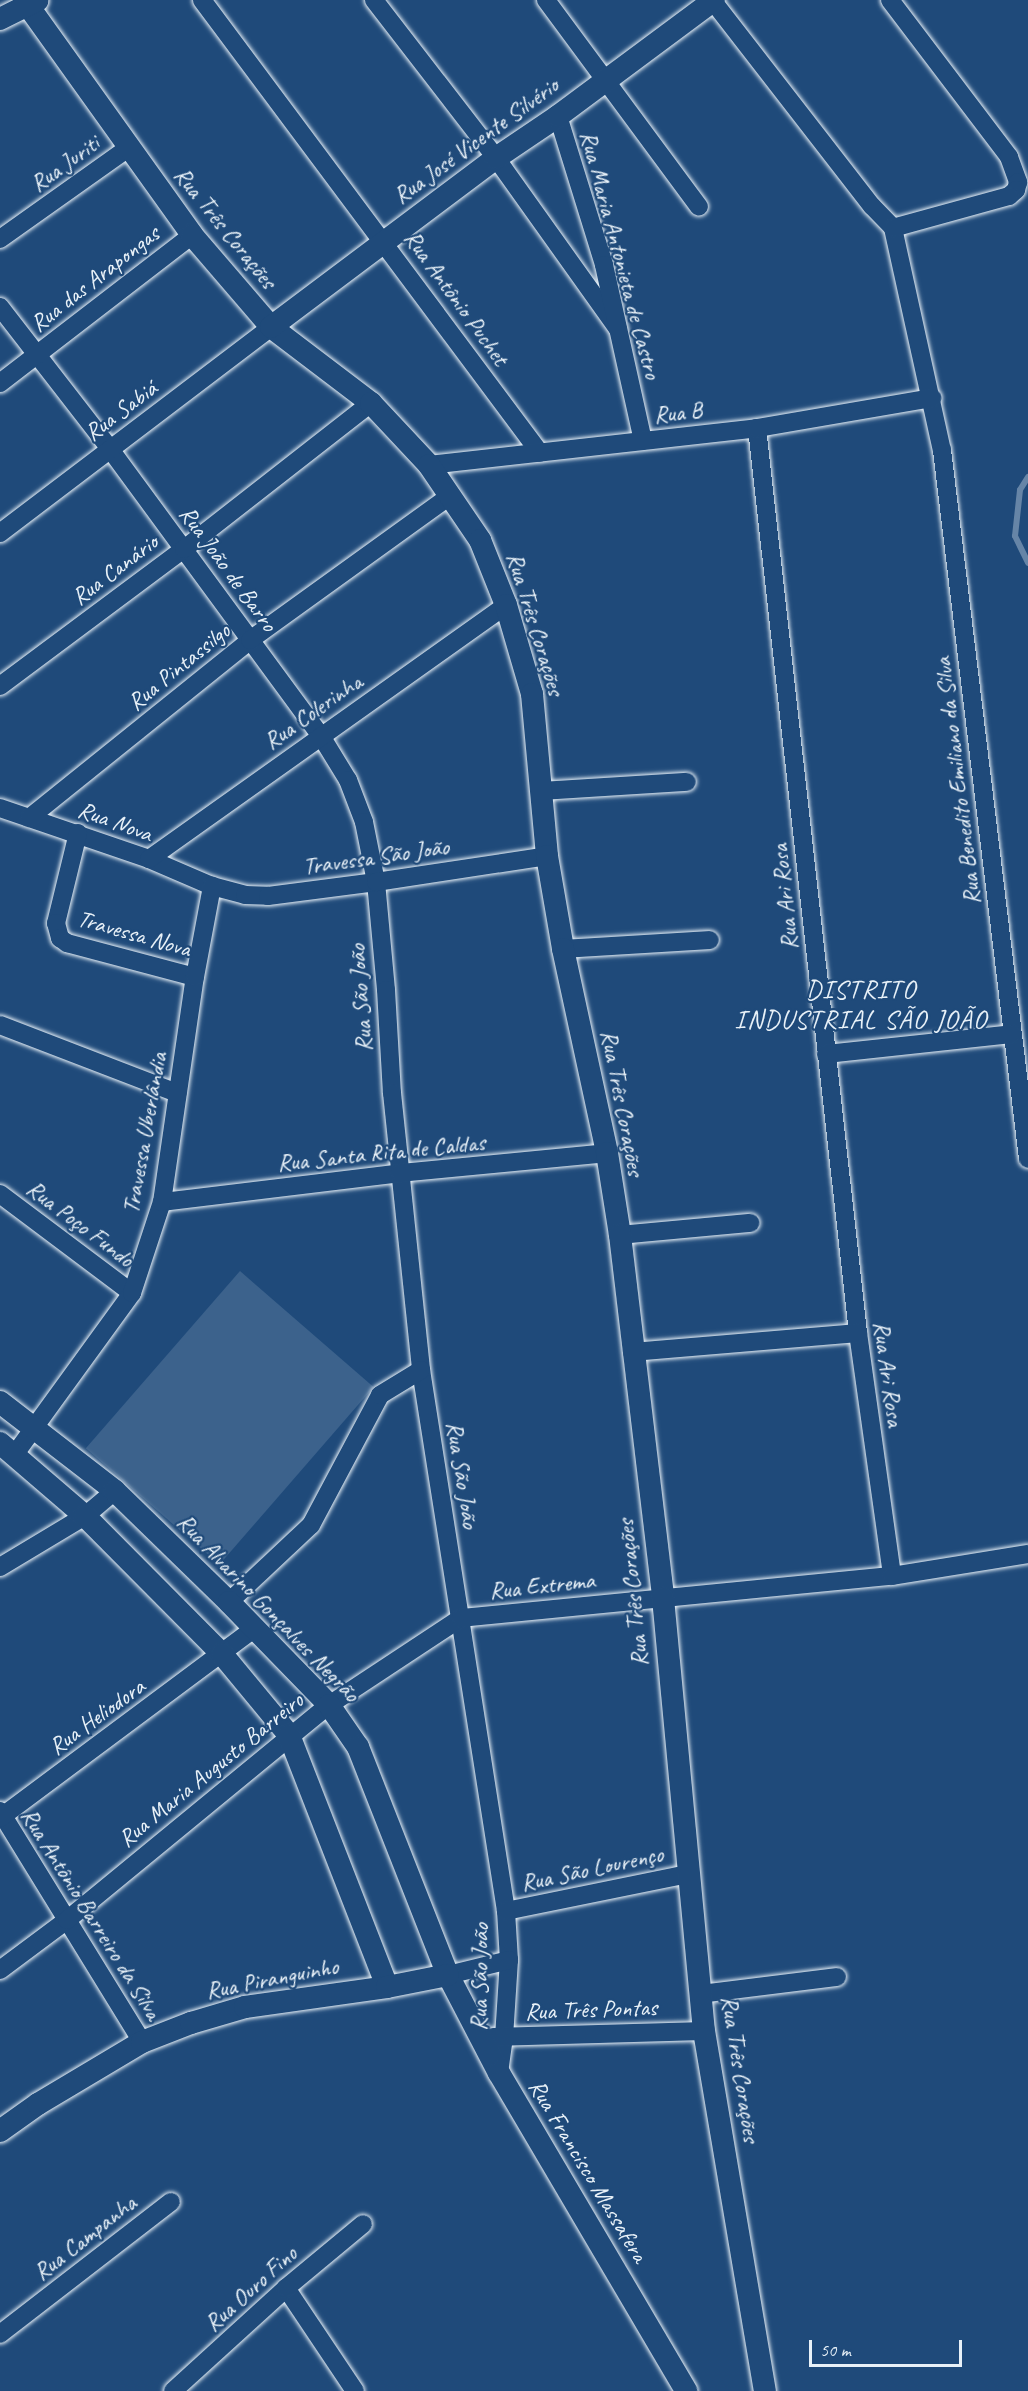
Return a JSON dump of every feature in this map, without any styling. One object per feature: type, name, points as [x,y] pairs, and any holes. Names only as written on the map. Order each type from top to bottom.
[{"type":"street","name":"Rua Antônio Puchet","points":[[202,0],[540,453]]},
{"type":"street","points":[[374,0],[496,158],[618,329]]},
{"type":"street","points":[[546,0],[699,207]]},
{"type":"street","name":"Rua José Vicente Silvério","points":[[271,327],[496,158],[558,116],[713,0]]},
{"type":"street","points":[[713,0],[872,206],[893,228],[1009,196],[1016,190],[1018,182],[1009,157],[890,0]]},
{"type":"street","points":[[0,19],[30,2]]},
{"type":"street","name":"Rua Três Corações","points":[[30,2],[128,148],[192,235],[271,327],[371,403],[429,465],[480,540],[506,605],[532,694],[543,791],[547,856],[563,949],[607,1153],[620,1236],[663,1598],[704,2031],[765,2391]]},
{"type":"street","name":"Rua Maria Antonieta de Castro","points":[[558,116],[603,266],[643,441]]},
{"type":"street","name":"Rua Juriti","points":[[0,239],[128,148]]},
{"type":"street","name":"Rua Benedito Emiliano da Silva","points":[[893,228],[942,450],[1028,1160]]},
{"type":"street","name":"Rua das Arapongas","points":[[0,383],[192,235]]},
{"type":"street","name":"Rua João de Barro","points":[[0,307],[110,449],[321,736],[357,800],[364,822],[376,882]]},
{"type":"street","name":"Rua Sabiá","points":[[0,534],[271,327]]},
{"type":"street","name":"Rua B","points":[[429,465],[757,428],[932,398]]},
{"type":"street","name":"Rua Canário","points":[[0,686],[184,549],[371,403]]},
{"type":"street","name":"Rua Ari Rosa","points":[[757,428],[858,1333],[892,1576]]},
{"type":"street","name":"Rua Pintassilgo","points":[[29,818],[250,640],[451,495]]},
{"type":"street","name":"Rua Colerinha","points":[[149,859],[506,605]]},
{"type":"street","points":[[543,791],[687,782]]},
{"type":"street","name":"Rua Nova","points":[[0,808],[149,859],[212,886]]},
{"type":"street","name":"Travessa Nova","points":[[78,833],[56,923],[60,938],[67,943],[195,977]]},
{"type":"street","name":"Travessa São João","points":[[212,886],[245,895],[268,896],[547,856]]},
{"type":"street","name":"Rua São João","points":[[376,882],[400,1173],[421,1370],[506,1911],[509,1960],[504,2037],[499,2073]]},
{"type":"street","name":"Travessa Uberlândia","points":[[7,1449],[35,1427],[132,1293],[162,1202],[195,977],[212,886]]},
{"type":"street","points":[[563,949],[710,940]]},
{"type":"street","points":[[0,1025],[177,1094]]},
{"type":"street","points":[[826,1054],[1012,1034]]},
{"type":"street","name":"Rua Santa Rita de Caldas","points":[[162,1202],[400,1173],[607,1153]]},
{"type":"street","name":"Rua Poço Fundo","points":[[0,1194],[132,1293]]},
{"type":"street","points":[[620,1236],[750,1223]]},
{"type":"street","points":[[632,1352],[858,1333]]},
{"type":"street","points":[[230,1602],[311,1525],[380,1395],[421,1370]]},
{"type":"street","name":"Rua Alvarino Gonçalves Negrão","points":[[2,1409],[35,1427],[115,1491],[230,1602],[329,1705],[358,1747],[448,1975]]},
{"type":"street","points":[[7,1449],[85,1516],[222,1654],[289,1735],[387,1987]]},
{"type":"street","points":[[0,1566],[85,1516],[115,1491]]},
{"type":"street","name":"Rua Extrema","points":[[461,1618],[892,1576],[1028,1554]]},
{"type":"street","name":"Rua Maria Augusto Barreiro","points":[[0,1970],[68,1920],[289,1735],[329,1705],[461,1618]]},
{"type":"street","name":"Rua Heliodora","points":[[1,1815],[255,1628]]},
{"type":"street","name":"Rua Antônio Barreiro da Silva","points":[[1,1815],[142,2042]]},
{"type":"street","name":"Rua São Lourenço","points":[[506,1911],[688,1874]]},
{"type":"street","name":"Rua Piranguinho","points":[[0,2132],[38,2104],[142,2042],[191,2023],[245,2007],[387,1987],[509,1960]]},
{"type":"street","name":"Rua Francisco Massafera","points":[[448,1975],[499,2073],[686,2391]]},
{"type":"street","points":[[700,1994],[837,1977]]},
{"type":"street","name":"Rua Três Pontas","points":[[480,2037],[704,2031]]},
{"type":"street","name":"Rua Campanha","points":[[0,2334],[171,2202]]},
{"type":"street","name":"Rua Ouro Fino","points":[[173,2391],[286,2288],[363,2224]]},
{"type":"street","points":[[286,2288],[355,2391]]},
{"type":"shaded area","points":[[240,1271],[374,1387],[219,1564],[86,1448]]},
{"type":"waterway","points":[[1028,477],[1020,490],[1015,536],[1028,563]]},
{"type":"district","name":"DISTRITO INDUSTRIAL SÃO JOÃO","points":[[861,1005]]}]
